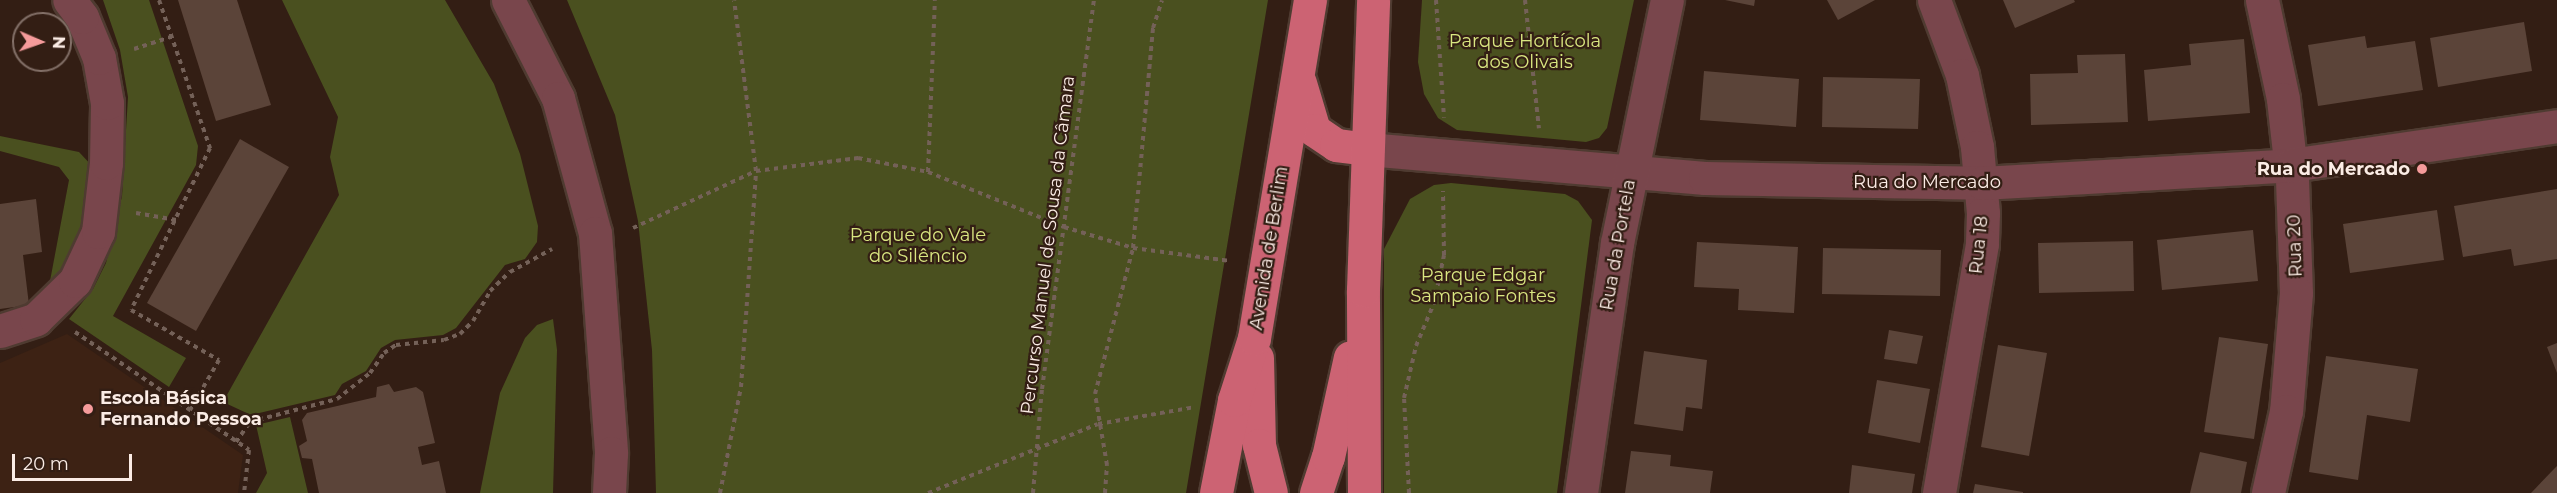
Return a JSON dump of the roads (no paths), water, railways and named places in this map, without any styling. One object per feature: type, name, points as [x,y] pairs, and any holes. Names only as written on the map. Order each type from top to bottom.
[{"type":"main road","name":"Avenida de Berlim","points":[[1216,493],[1234,400],[1254,338],[1310,0]]},
{"type":"main road","points":[[1364,493],[1363,291],[1373,0]]},
{"type":"main road","points":[[1299,66],[1305,110],[1314,129],[1336,145],[1368,148]]},
{"type":"main road","points":[[1316,493],[1337,422],[1363,291]]},
{"type":"main road","points":[[1254,338],[1259,445],[1271,493]]},
{"type":"street","points":[[0,331],[36,319],[75,281],[98,232],[106,163],[107,103],[99,58],[82,17],[69,0]]},
{"type":"street","points":[[508,0],[558,98],[595,233],[611,453],[609,493]]},
{"type":"street","name":"Rua da Portela","points":[[1581,493],[1630,172],[1645,120],[1667,0]]},
{"type":"street","name":"Rua 18","points":[[1934,0],[1962,75],[1982,183],[1982,244],[1939,493]]},
{"type":"street","name":"Rua 20","points":[[2262,0],[2283,99],[2291,165],[2296,293],[2286,411],[2268,493]]},
{"type":"street","name":"Rua do Mercado","points":[[1368,148],[1630,172],[1846,183],[1982,183],[2291,165],[2557,126]]},
{"type":"place","name":"Rua do Mercado","points":[[2422,169]]},
{"type":"place","name":"Escola Básica Fernando Pessoa","points":[[88,409]]},
{"type":"park label","name":"Parque Hortícola dos Olivais","points":[[1525,52]]},
{"type":"park label","name":"Parque do Vale do Silêncio","points":[[918,246]]},
{"type":"park label","name":"Parque Edgar Sampaio Fontes","points":[[1483,286]]}]
